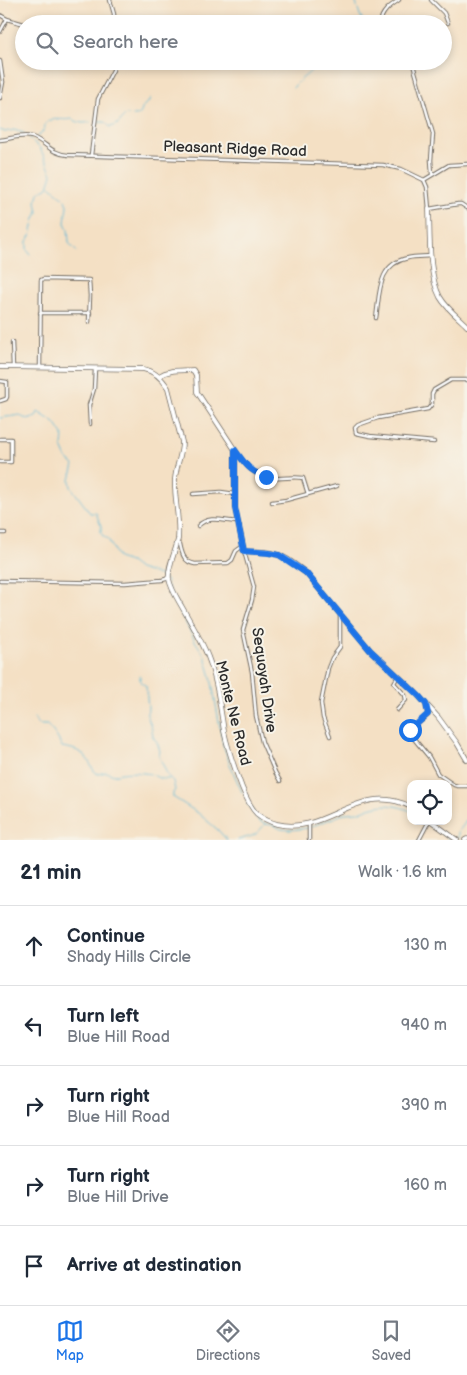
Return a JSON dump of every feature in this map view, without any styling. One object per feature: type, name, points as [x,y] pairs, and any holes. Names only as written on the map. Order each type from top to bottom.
[{"type":"street","points":[[110,0],[114,15]]},
{"type":"street","points":[[382,15],[400,0]]},
{"type":"street","points":[[431,0],[445,15]]},
{"type":"street","points":[[0,15],[15,22]]},
{"type":"street","points":[[0,32],[6,19]]},
{"type":"street","points":[[0,60],[3,82],[0,98]]},
{"type":"street","points":[[91,155],[98,98],[113,70]]},
{"type":"street","points":[[415,70],[433,134],[432,174]]},
{"type":"street","name":"Pleasant Ridge Road","points":[[0,140],[30,137],[58,153],[68,155],[383,165],[401,169],[424,180]]},
{"type":"street","points":[[467,164],[449,165],[424,180],[427,187],[434,280],[440,298],[467,326]]},
{"type":"street","points":[[428,209],[458,204],[467,208]]},
{"type":"street","points":[[376,318],[380,285],[387,270],[403,259],[431,256]]},
{"type":"street","points":[[40,367],[41,280],[89,280],[89,322]]},
{"type":"street","points":[[40,313],[90,313]]},
{"type":"street","points":[[12,342],[13,367]]},
{"type":"street","points":[[0,367],[143,369],[152,371],[159,376],[168,388],[182,442],[175,481],[178,526],[177,542],[169,576],[166,579],[125,583],[0,581]]},
{"type":"street","points":[[90,424],[89,405],[94,389],[95,368]]},
{"type":"street","points":[[159,376],[170,371],[193,370],[196,375],[197,392],[251,471],[274,478],[303,478],[308,494]]},
{"type":"street","points":[[434,442],[370,436],[356,432],[355,428],[358,425],[378,418],[428,408],[432,404],[434,390],[451,380],[467,380]]},
{"type":"street","points":[[0,381],[7,383],[7,397],[0,401]]},
{"type":"street","points":[[0,438],[11,439],[11,462],[0,462]]},
{"type":"street","points":[[235,450],[235,508],[243,548]]},
{"type":"street","points":[[272,502],[337,486]]},
{"type":"street","points":[[193,494],[221,492],[235,494]]},
{"type":"street","points":[[198,526],[205,520],[211,519],[237,522]]},
{"type":"street","points":[[0,533],[5,533]]},
{"type":"street","points":[[177,542],[180,544],[185,560],[195,564],[228,563],[232,560],[236,551],[243,548],[274,554],[294,564],[312,578],[370,650],[426,704],[457,743],[467,760]]},
{"type":"street","name":"Sequoyah Drive","points":[[243,548],[254,587],[243,630],[252,672],[255,710],[262,742],[280,780]]},
{"type":"street","name":"Monte Ne Road","points":[[169,576],[176,596],[209,659],[237,775],[247,799],[257,814],[268,821],[289,826],[299,826],[309,824],[357,803],[372,800],[394,800],[407,805]]},
{"type":"street","points":[[330,736],[323,718],[321,703],[328,668],[340,647],[340,614]]},
{"type":"street","points":[[398,676],[394,683],[405,695],[406,700],[398,710]]},
{"type":"street","points":[[426,704],[428,714]]},
{"type":"street","points":[[428,714],[436,716]]},
{"type":"street","points":[[428,714],[410,730],[410,734],[429,757],[438,774],[454,785],[467,786]]},
{"type":"street","points":[[308,840],[309,824]]},
{"type":"street","points":[[419,840],[427,825]]},
{"type":"street","points":[[436,825],[457,840]]},
{"type":"waterway","points":[[355,0],[360,15]]},
{"type":"waterway","points":[[293,88],[312,70]]},
{"type":"waterway","points":[[98,122],[105,122],[110,127],[118,124],[126,115],[139,115],[150,98]]},
{"type":"waterway","points":[[38,136],[44,130],[46,123],[53,120],[72,119],[81,123],[90,122]]},
{"type":"waterway","points":[[0,130],[5,132],[14,130],[24,133]]},
{"type":"waterway","points":[[29,138],[40,148],[52,174],[48,187],[38,193],[36,202],[38,212],[31,236],[27,241],[27,250],[30,254]]},
{"type":"waterway","points":[[50,186],[63,197]]},
{"type":"waterway","points":[[65,200],[67,205],[65,223],[68,229],[69,243],[76,251]]},
{"type":"waterway","points":[[0,418],[20,415],[32,418],[36,417],[38,412],[55,423],[63,435],[62,447],[67,459],[74,465],[70,480],[71,487],[90,513],[96,513],[101,526],[101,532],[108,539],[118,558],[130,562],[139,569],[164,578]]},
{"type":"waterway","points":[[168,586],[195,641],[205,656],[211,677],[223,744],[242,792]]},
{"type":"waterway","points":[[140,676],[140,681],[146,686],[147,715],[153,737],[157,742],[160,751],[159,756],[168,776],[173,781],[175,790],[173,797],[198,813],[227,840]]},
{"type":"waterway","points":[[34,718],[38,725],[47,725],[56,735],[62,747],[73,749],[83,754],[93,770],[98,774],[106,772],[114,775],[137,772],[150,774],[161,779],[169,779]]},
{"type":"waterway","points":[[247,803],[259,821],[265,824],[290,830],[308,828]]},
{"type":"waterway","points":[[360,812],[371,807],[383,805],[397,806],[407,810]]},
{"type":"waterway","points":[[310,827],[346,813],[358,812]]},
{"type":"waterway","points":[[458,838],[458,832],[465,823],[467,816]]},
{"type":"waterway","points":[[238,840],[253,835],[265,824]]},
{"type":"waterway","points":[[430,825],[450,840]]},
{"type":"route","points":[[266,477],[251,471],[235,450],[235,508],[244,551],[279,555],[312,578],[370,650],[426,704],[428,714],[410,730]]}]
